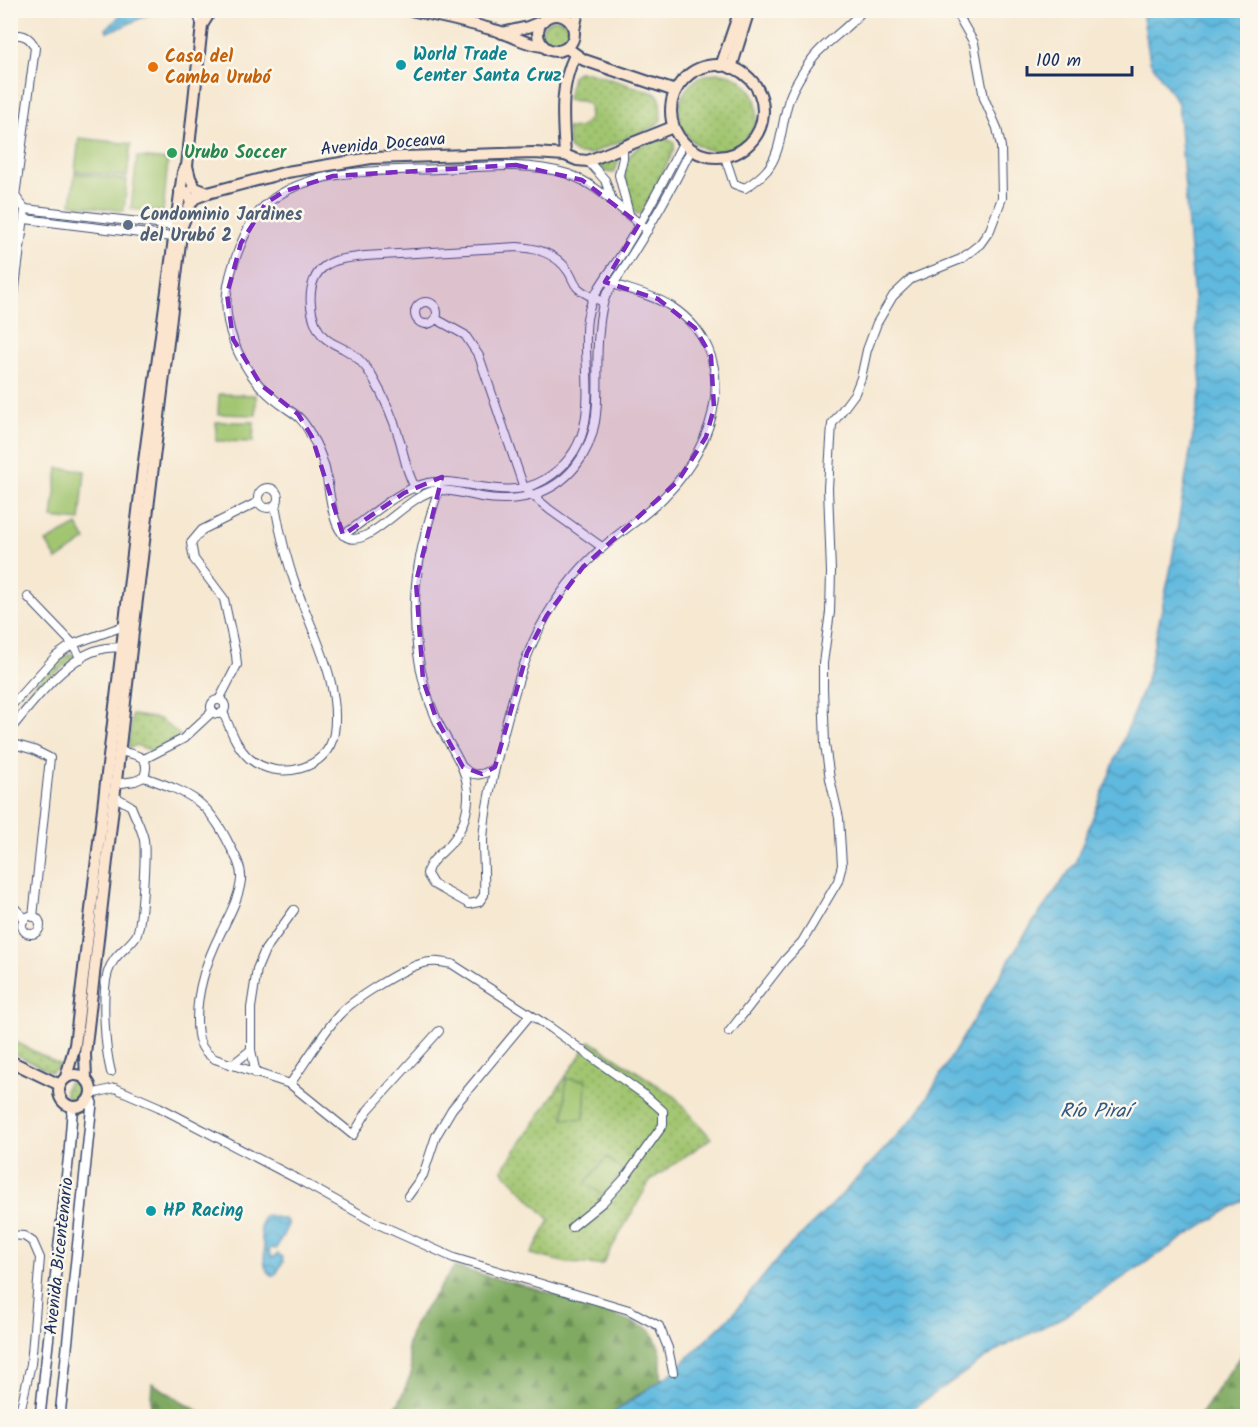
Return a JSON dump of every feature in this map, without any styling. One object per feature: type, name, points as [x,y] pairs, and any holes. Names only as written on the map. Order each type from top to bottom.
[{"type":"main road","points":[[208,194],[195,189],[188,166],[202,25],[209,10]]},
{"type":"main road","points":[[410,10],[502,33],[553,51],[571,51],[584,60],[675,91]]},
{"type":"main road","points":[[565,155],[563,108],[578,10]]},
{"type":"main road","points":[[726,67],[740,10]]},
{"type":"main road","points":[[726,67],[749,10]]},
{"type":"main road","points":[[502,33],[528,27],[551,16],[564,17],[569,20],[574,31]]},
{"type":"main road","points":[[543,46],[538,33],[551,16]]},
{"type":"main road","points":[[726,67],[743,74],[753,83],[761,101],[762,121],[757,134],[749,144],[725,157],[713,157],[687,147],[673,127],[671,109],[675,91],[681,82],[699,69],[726,67]]},
{"type":"main road","points":[[588,161],[673,127]]},
{"type":"main road","name":"Avenida Doceava","points":[[191,203],[195,198],[287,172],[371,158],[534,153],[565,155],[577,160],[588,161]]},
{"type":"main road","points":[[86,1079],[85,1054],[119,751],[126,648],[124,626],[174,231],[183,172],[188,166]]},
{"type":"main road","points":[[10,1061],[63,1081],[76,1075],[86,1079],[90,1083],[90,1096],[82,1106],[71,1107],[66,1105],[59,1096],[63,1081],[75,1045],[182,226],[191,203],[187,192],[180,190]]},
{"type":"street","points":[[197,10],[202,25]]},
{"type":"street","points":[[725,157],[734,184],[745,188],[758,179],[768,168],[775,154],[785,108],[793,88],[816,53],[853,22],[863,10]]},
{"type":"street","points":[[729,1032],[785,960],[802,942],[838,881],[842,865],[839,818],[825,744],[823,688],[823,663],[830,602],[828,488],[832,424],[855,393],[876,323],[893,296],[911,279],[961,259],[980,244],[990,230],[1002,198],[1001,147],[997,128],[984,98],[974,43],[955,10]]},
{"type":"street","points":[[10,35],[27,36],[35,48],[13,196],[25,209],[174,231]]},
{"type":"street","points":[[623,147],[619,176],[629,214]]},
{"type":"street","points":[[343,535],[415,487],[524,488],[544,480],[557,471],[574,451],[584,432],[588,404],[587,320],[594,298],[687,147]]},
{"type":"street","points":[[648,230],[582,180],[552,170],[516,165],[333,176],[285,191],[266,203],[252,220],[232,266],[227,294],[228,321],[241,357],[261,385],[272,398],[298,414],[312,437],[324,465],[335,519],[343,535],[350,539],[362,537],[419,496],[440,486],[492,498],[533,496],[551,488],[575,466],[590,441],[597,415],[598,340],[603,302],[648,230],[687,147]]},
{"type":"street","points":[[588,161],[605,180],[612,201]]},
{"type":"street","points":[[605,180],[619,176]]},
{"type":"street","points":[[10,326],[25,209]]},
{"type":"street","points":[[25,219],[174,231]]},
{"type":"street","points":[[419,496],[406,469],[390,412],[367,367],[346,350],[334,345],[324,337],[316,326],[311,300],[316,276],[322,268],[338,261],[365,256],[532,248],[546,252],[557,259],[566,267],[577,288],[603,302]]},
{"type":"street","points":[[463,767],[468,793],[466,813],[453,842],[428,867],[427,874],[433,884],[469,904],[479,902],[484,895],[483,840],[489,791],[512,700],[527,653],[547,615],[567,586],[603,547],[656,505],[692,464],[706,437],[716,391],[711,356],[703,339],[687,319],[672,307],[658,299],[605,281]]},
{"type":"street","points":[[436,319],[465,335],[479,356],[524,488],[603,547]]},
{"type":"street","points":[[440,486],[416,582],[415,606],[423,680],[436,718],[467,772],[476,774],[487,772],[495,767]]},
{"type":"street","points":[[219,700],[225,705],[223,712],[242,750],[251,759],[271,768],[293,770],[303,767],[321,758],[332,741],[334,721],[331,684],[323,655],[286,555],[275,505],[278,496],[272,488],[265,488],[260,492],[258,502]]},
{"type":"street","points":[[258,502],[266,508],[275,505]]},
{"type":"street","points":[[213,711],[212,704],[219,700],[237,665],[236,655],[224,599],[194,558],[191,543],[202,530],[258,502]]},
{"type":"street","points":[[28,597],[73,644],[81,659]]},
{"type":"street","points":[[10,707],[56,656],[73,644],[124,626]]},
{"type":"street","points":[[10,730],[40,694],[64,671],[101,649],[126,648]]},
{"type":"street","points":[[213,711],[218,714],[223,712]]},
{"type":"street","points":[[119,751],[144,759],[183,739],[213,711]]},
{"type":"street","points":[[10,743],[34,750],[50,758],[29,917],[10,903]]},
{"type":"street","points":[[144,759],[147,765],[144,777]]},
{"type":"street","points":[[115,784],[144,777],[171,786],[192,797],[206,807],[227,840],[241,871],[239,891],[206,966],[200,987],[197,1009],[198,1037],[206,1054],[256,1074],[290,1084],[353,1135],[368,1110],[439,1031]]},
{"type":"street","points":[[111,1072],[107,1057],[105,993],[108,972],[116,956],[137,935],[145,864],[144,839],[131,806],[114,796]]},
{"type":"street","points":[[256,1074],[250,1050],[251,1008],[257,969],[265,950],[294,910]]},
{"type":"street","points":[[290,1084],[340,1014],[377,987],[421,964],[436,961],[452,964],[530,1015],[646,1096],[663,1111],[663,1125],[624,1179],[603,1202],[572,1227]]},
{"type":"street","points":[[408,1196],[423,1175],[436,1136],[452,1109],[530,1015]]},
{"type":"street","points":[[232,1065],[250,1050]]},
{"type":"street","points":[[90,1096],[115,1088],[159,1107],[378,1224],[454,1258],[629,1310],[659,1326],[668,1348],[673,1372]]},
{"type":"street","name":"Avenida Bicentenario","points":[[60,1416],[92,1103],[90,1096]]},
{"type":"street","name":"Avenida Bicentenario","points":[[40,1416],[69,1153],[71,1107]]},
{"type":"street","points":[[69,1153],[87,1154]]},
{"type":"street","points":[[62,1219],[80,1221]]},
{"type":"street","points":[[10,1235],[24,1236],[33,1242],[39,1258],[32,1364],[19,1416]]},
{"type":"highlighted area","points":[[516,165],[582,180],[639,224],[605,282],[658,299],[695,328],[711,356],[714,408],[706,437],[678,481],[583,567],[547,615],[527,653],[495,767],[482,774],[463,767],[436,718],[423,680],[416,582],[442,477],[404,493],[343,535],[312,437],[298,414],[261,385],[233,339],[227,294],[241,243],[266,203],[285,191],[333,176]]},
{"type":"green space","points":[[556,19],[566,23],[570,33],[566,43],[556,47],[546,43],[542,33],[546,23]]},
{"type":"green space","points":[[578,72],[588,72],[657,94],[660,99],[661,120],[654,127],[590,154],[577,154],[569,148],[567,128],[580,128],[590,118],[589,105],[582,101],[567,100],[572,76]]},
{"type":"green space","points":[[710,73],[726,73],[740,79],[751,90],[757,104],[757,120],[751,134],[740,145],[726,151],[710,151],[696,145],[685,134],[679,120],[679,104],[685,90],[696,79]]},
{"type":"green space","points":[[79,138],[131,144],[127,177],[75,171]]},
{"type":"green space","points":[[662,139],[674,143],[674,150],[642,213],[636,214],[627,189],[625,166],[636,149]]},
{"type":"green space","points":[[618,154],[618,163],[614,173],[606,172],[597,163]]},
{"type":"green space","points":[[137,157],[168,160],[163,212],[131,209]]},
{"type":"green space","points":[[75,173],[127,180],[124,211],[71,204]]},
{"type":"green space","points":[[219,394],[256,395],[256,415],[218,414]]},
{"type":"green space","points":[[216,422],[254,422],[253,442],[216,441]]},
{"type":"green space","points":[[58,468],[85,471],[80,521],[52,518]]},
{"type":"green space","points":[[77,525],[86,540],[57,560],[46,542]]},
{"type":"green space","points":[[72,653],[75,657],[28,699],[11,724],[11,713],[31,688],[54,664]]},
{"type":"green space","points":[[132,715],[160,719],[182,737],[152,751],[136,745],[128,749]]},
{"type":"green space","points":[[10,1039],[61,1066],[51,1072],[11,1052]]},
{"type":"green space","points":[[590,1041],[674,1096],[711,1138],[650,1181],[602,1265],[567,1263],[531,1254],[550,1220],[502,1170]]},
{"type":"green space","points":[[566,1079],[586,1080],[584,1119],[564,1118]]},
{"type":"green space","points":[[72,1080],[80,1080],[87,1087],[87,1095],[80,1102],[72,1102],[65,1095],[65,1087]]},
{"type":"green space","points":[[607,1157],[623,1171],[603,1196],[586,1182]]},
{"type":"green space","points":[[454,1267],[587,1303],[651,1330],[661,1352],[661,1382],[637,1395],[609,1416],[387,1416],[399,1403],[412,1371],[407,1348],[413,1326]]},
{"type":"green space","points":[[1247,1346],[1247,1416],[1199,1416]]},
{"type":"green space","points":[[152,1383],[206,1416],[150,1416]]},
{"type":"water","points":[[125,11],[156,11],[107,32],[106,29]]},
{"type":"water","name":"Río Piraí","points":[[1142,11],[1247,11],[1247,1198],[1063,1317],[999,1349],[902,1416],[609,1416],[673,1372],[733,1314],[784,1251],[832,1205],[917,1114],[1025,934],[1075,863],[1146,681],[1170,572],[1201,387],[1178,103],[1150,61]]},
{"type":"water","points":[[267,1215],[286,1220],[288,1225],[276,1249],[271,1248],[269,1251],[271,1257],[278,1254],[282,1257],[283,1262],[276,1274],[272,1276],[265,1266],[261,1232],[263,1217]]},
{"type":"place","name":"World Trade Center Santa Cruz","points":[[401,65]]},
{"type":"place","name":"Casa del Camba Urubó","points":[[153,67]]},
{"type":"place","name":"Urubo Soccer","points":[[172,153]]},
{"type":"place","name":"Condominio Jardines del Urubó 2","points":[[128,225]]},
{"type":"place","name":"HP Racing","points":[[151,1211]]}]
